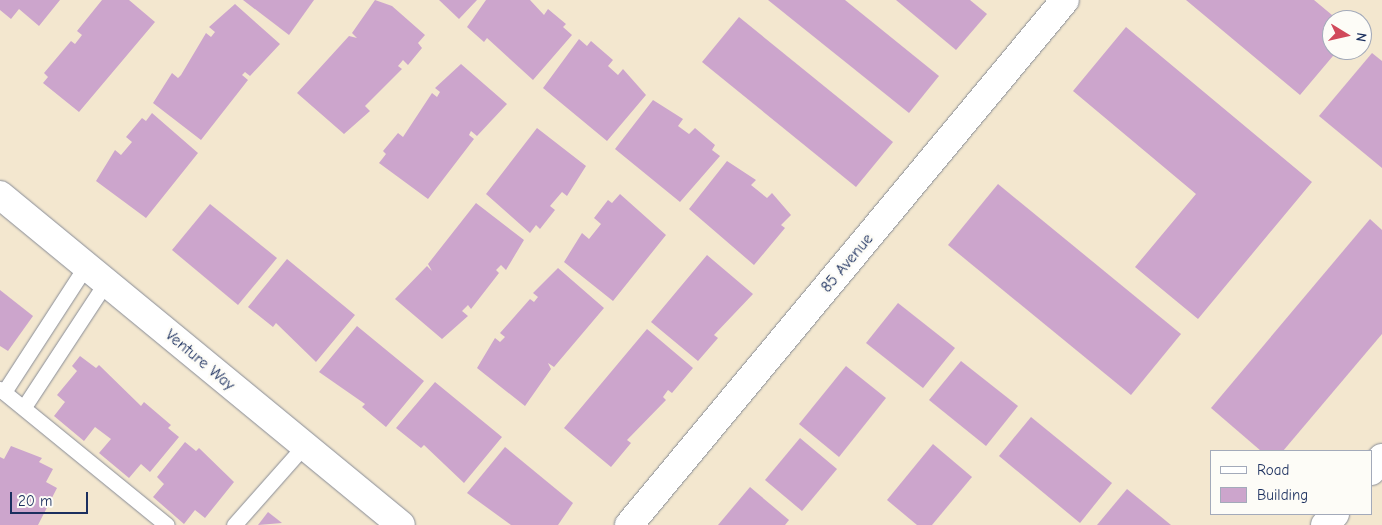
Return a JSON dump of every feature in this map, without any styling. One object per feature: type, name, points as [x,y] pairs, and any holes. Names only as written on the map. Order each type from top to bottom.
[{"type":"street","name":"85 Avenue","points":[[629,525],[1065,0]]},
{"type":"street","name":"Venture Way","points":[[0,194],[87,264],[303,447],[400,525]]},
{"type":"street","points":[[1372,470],[1382,458]]},
{"type":"street","points":[[1325,525],[1334,515]]},
{"type":"lane","points":[[87,264],[2,390],[167,525]]},
{"type":"lane","points":[[24,408],[106,282]]},
{"type":"lane","points":[[234,525],[303,447]]},
{"type":"building","points":[[0,0],[60,0],[39,26],[19,9],[11,19],[0,10]]},
{"type":"building","points":[[102,0],[129,0],[155,22],[79,112],[43,83],[48,77],[44,73],[71,41],[75,44],[82,35],[77,31]]},
{"type":"building","points":[[243,0],[314,0],[289,35]]},
{"type":"building","points":[[375,0],[392,6],[425,35],[418,43],[422,48],[408,65],[403,60],[398,66],[402,69],[365,106],[370,111],[344,134],[297,93],[349,36],[357,38],[352,33]]},
{"type":"building","points":[[439,0],[477,0],[459,19]]},
{"type":"building","points":[[486,0],[530,0],[544,15],[548,9],[566,24],[563,27],[572,35],[533,80],[487,38],[484,42],[467,27]]},
{"type":"building","points":[[768,0],[845,0],[939,76],[909,113]]},
{"type":"building","points":[[896,0],[970,0],[987,14],[956,50]]},
{"type":"building","points":[[1186,0],[1314,0],[1326,10],[1322,10],[1322,60],[1330,60],[1300,95]]},
{"type":"building","points":[[235,4],[280,44],[250,76],[245,72],[242,75],[248,80],[201,140],[153,103],[172,73],[178,78],[181,75],[206,33],[211,37],[215,32],[209,27]]},
{"type":"building","points":[[739,17],[893,142],[856,187],[702,62]]},
{"type":"building","points":[[1126,27],[1312,182],[1198,319],[1135,267],[1196,194],[1073,91]]},
{"type":"building","points":[[579,39],[587,46],[591,41],[613,60],[608,66],[618,75],[623,69],[646,95],[607,141],[543,88]]},
{"type":"building","points":[[1372,53],[1382,61],[1382,168],[1319,116],[1366,60],[1372,60]]},
{"type":"building","points":[[461,64],[507,104],[477,136],[471,131],[469,135],[474,139],[428,199],[379,163],[386,154],[383,151],[398,133],[403,137],[432,93],[437,97],[440,92],[435,88]]},
{"type":"building","points":[[653,100],[683,119],[678,126],[689,134],[695,128],[715,145],[712,150],[720,156],[680,202],[615,149]]},
{"type":"building","points":[[152,113],[198,153],[146,218],[96,181],[115,150],[121,155],[132,142],[126,137],[142,118],[146,121]]},
{"type":"building","points":[[537,128],[586,166],[567,196],[562,192],[550,206],[555,210],[540,229],[536,225],[530,233],[486,194]]},
{"type":"building","points":[[727,161],[756,180],[751,185],[767,198],[772,193],[791,215],[781,225],[785,228],[754,265],[689,209]]},
{"type":"building","points":[[998,184],[1181,334],[1131,395],[948,245]]},
{"type":"building","points":[[620,194],[666,235],[613,301],[564,262],[582,233],[589,239],[601,224],[594,218],[608,200],[612,203]]},
{"type":"building","points":[[476,203],[524,240],[506,270],[501,265],[496,270],[499,273],[471,309],[468,305],[462,311],[468,316],[442,339],[395,299],[427,266],[432,271],[428,264]]},
{"type":"building","points":[[210,204],[277,258],[238,305],[172,250]]},
{"type":"building","points":[[1370,219],[1382,230],[1382,334],[1284,450],[1260,450],[1211,408]]},
{"type":"building","points":[[707,255],[753,294],[714,335],[718,338],[698,361],[651,322]]},
{"type":"building","points":[[287,259],[355,315],[316,362],[276,323],[273,327],[248,307]]},
{"type":"building","points":[[558,268],[604,308],[554,367],[548,363],[551,369],[525,406],[477,368],[495,338],[500,342],[505,337],[500,333],[530,299],[534,302],[538,297],[533,293]]},
{"type":"building","points":[[0,290],[33,316],[8,351],[0,346]]},
{"type":"building","points":[[898,303],[955,348],[923,388],[866,343]]},
{"type":"building","points":[[357,326],[424,381],[386,427],[362,407],[365,404],[319,372]]},
{"type":"building","points":[[647,329],[693,368],[672,393],[668,390],[663,397],[666,400],[627,440],[631,443],[611,467],[564,428]]},
{"type":"building","points":[[80,356],[96,368],[99,365],[141,406],[144,402],[171,425],[168,428],[179,437],[150,472],[141,464],[129,478],[99,453],[111,439],[95,427],[84,441],[54,416],[65,402],[57,395],[77,371],[72,366]]},
{"type":"building","points":[[961,361],[1018,406],[986,446],[929,400]]},
{"type":"building","points":[[846,366],[886,398],[839,457],[799,424]]},
{"type":"building","points":[[435,382],[502,437],[464,483],[424,445],[421,448],[396,428]]},
{"type":"building","points":[[1031,417],[1112,483],[1080,523],[999,456]]},
{"type":"building","points":[[800,438],[837,469],[802,511],[765,480]]},
{"type":"building","points":[[185,442],[196,451],[199,448],[234,482],[205,518],[195,510],[184,524],[153,497],[164,484],[157,477]]},
{"type":"building","points":[[933,444],[972,477],[932,525],[917,525],[887,500]]},
{"type":"building","points":[[11,446],[42,458],[39,462],[53,469],[46,482],[57,488],[38,525],[0,525],[0,457],[4,459]]},
{"type":"building","points":[[505,447],[573,503],[558,525],[511,525],[467,493]]},
{"type":"building","points":[[750,487],[789,520],[785,525],[718,525]]},
{"type":"building","points":[[1127,489],[1171,525],[1097,525]]},
{"type":"building","points":[[268,512],[282,523],[258,525]]}]
